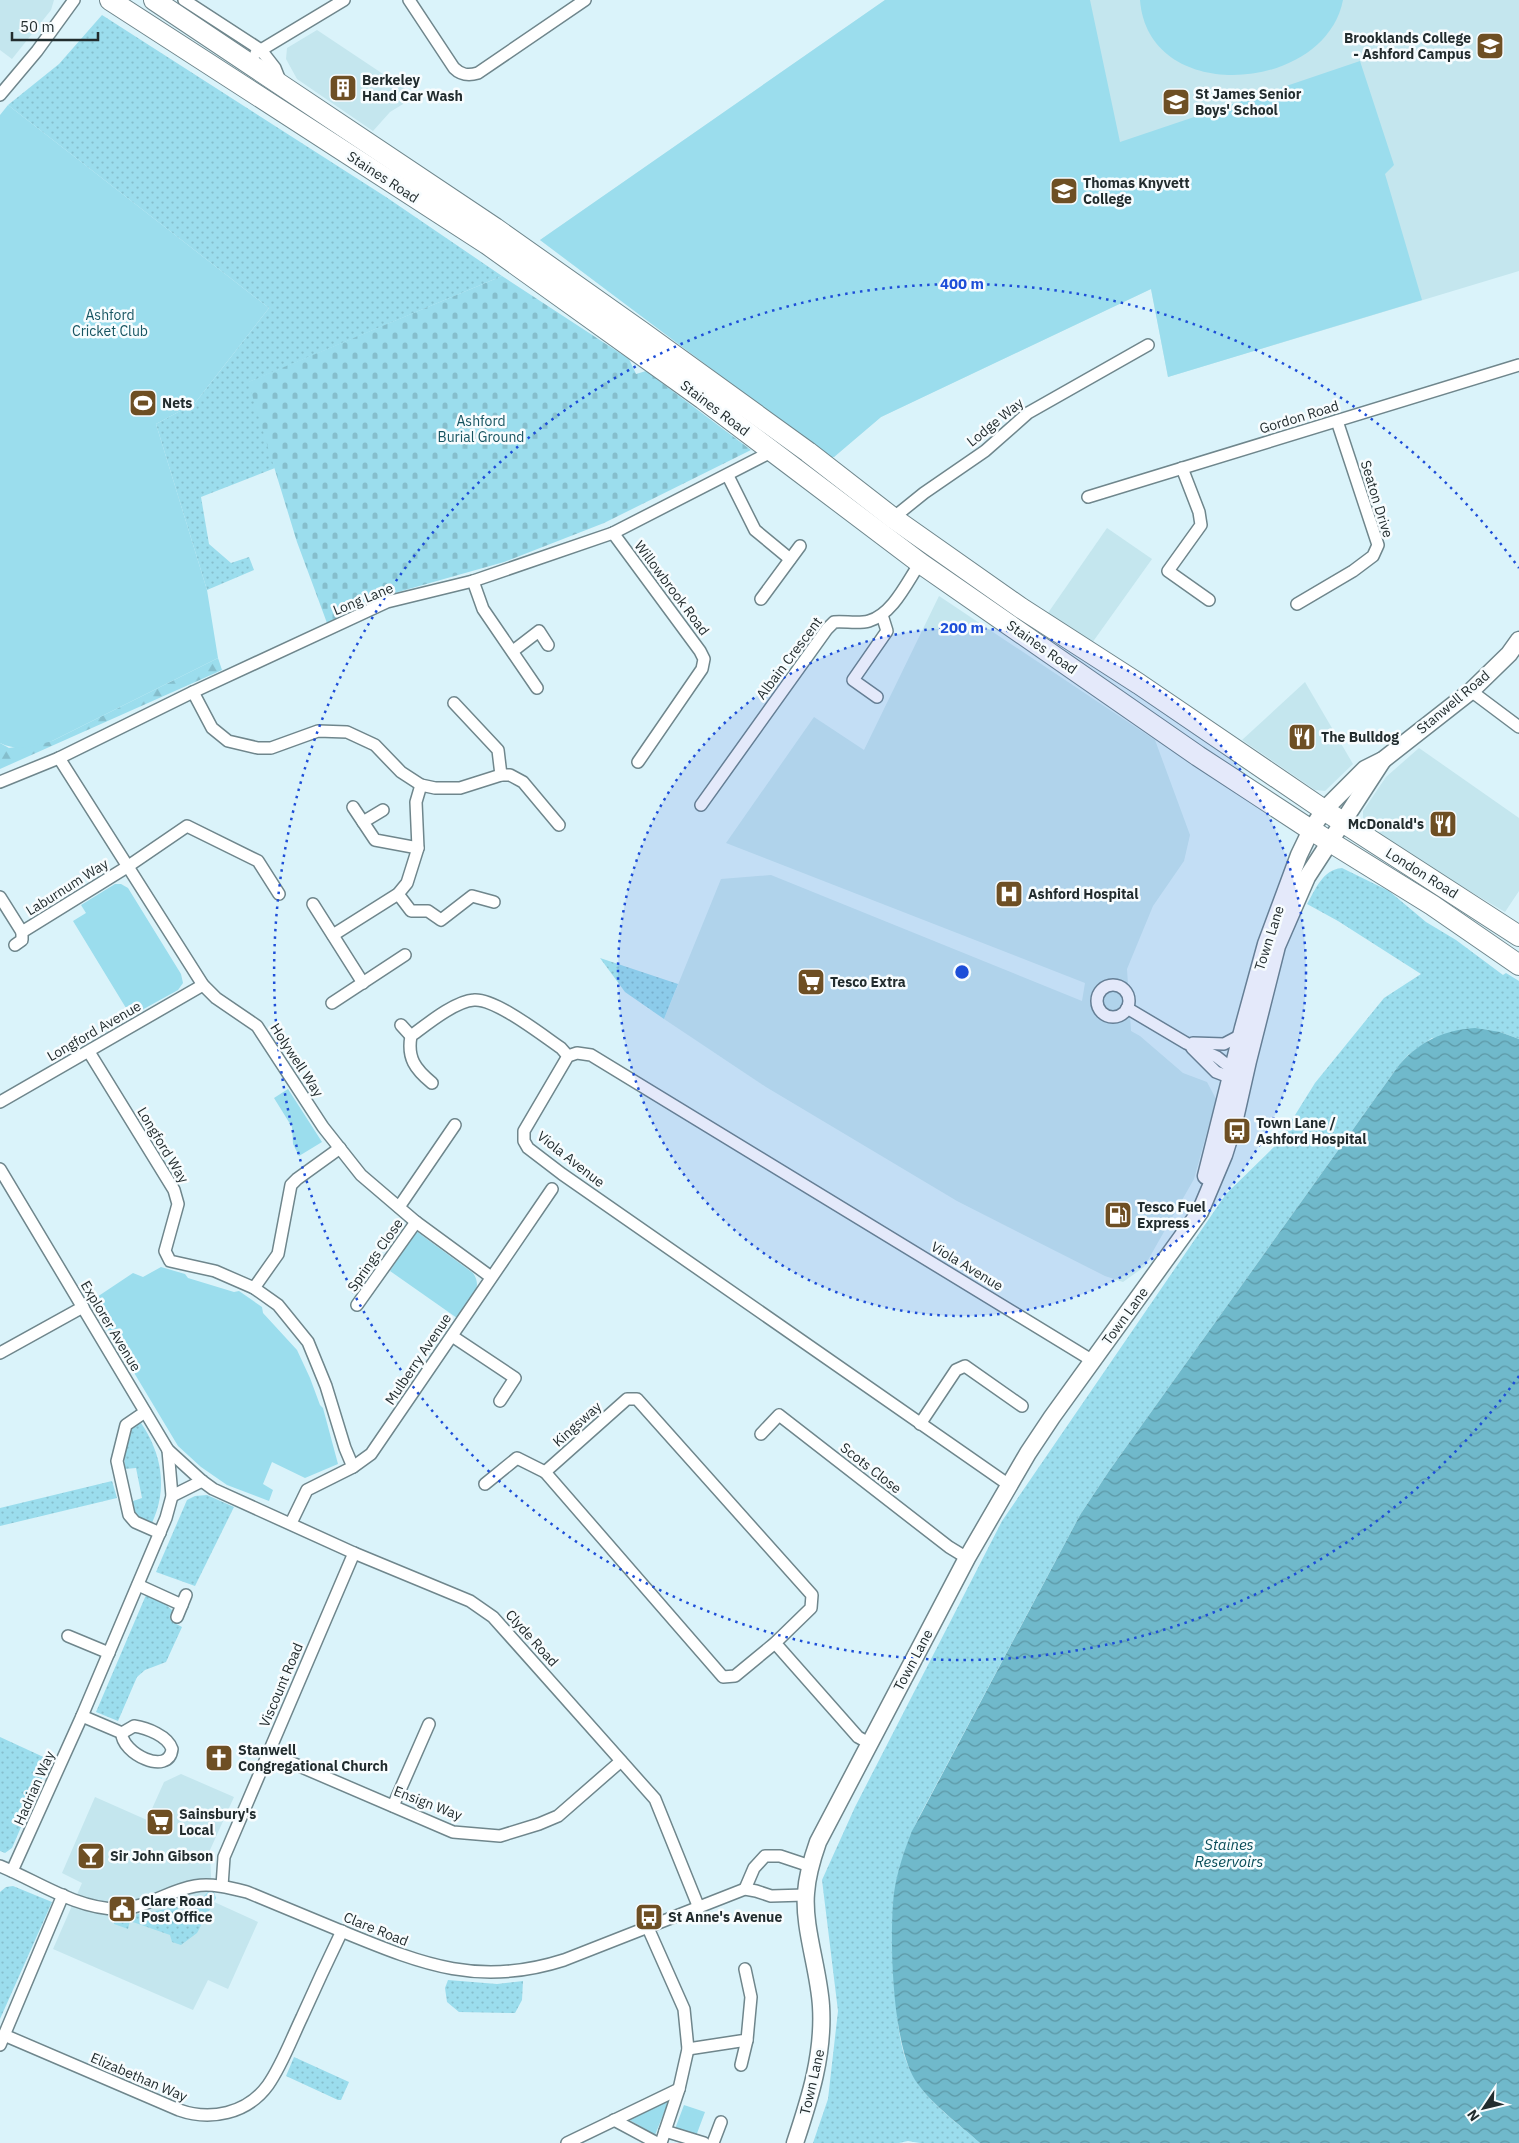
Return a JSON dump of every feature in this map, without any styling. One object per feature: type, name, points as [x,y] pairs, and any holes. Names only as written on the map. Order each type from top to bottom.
[{"type":"highway","name":"Staines Road","points":[[110,0],[487,244],[703,399],[920,563],[1198,756],[1311,830],[1432,905],[1519,965]]},
{"type":"highway","name":"Staines Road","points":[[154,0],[253,55],[281,84],[495,228],[705,376],[893,518],[1021,608],[1147,689],[1324,810]]},
{"type":"highway","points":[[218,69],[233,66],[253,55]]},
{"type":"highway","name":"London Road","points":[[1324,810],[1519,936]]},
{"type":"main road","name":"Stanwell Road","points":[[1311,830],[1324,810],[1365,769],[1383,760],[1471,691],[1508,654],[1519,640]]},
{"type":"main road","name":"Stanwell Road","points":[[1343,822],[1383,760]]},
{"type":"main road","name":"Town Lane","points":[[795,2143],[812,2093],[822,2038],[820,1981],[807,1921],[805,1895],[810,1866],[818,1842],[967,1558],[1009,1485],[1052,1417],[1169,1256],[1187,1228],[1192,1209],[1207,1175],[1277,946],[1307,877],[1343,822]]},
{"type":"main road","name":"Town Lane","points":[[1236,1076],[1241,1035],[1266,944],[1299,855],[1311,830]]},
{"type":"street","points":[[0,95],[37,51],[74,0]]},
{"type":"street","name":"Staines Road","points":[[184,0],[253,55]]},
{"type":"street","points":[[253,55],[344,0]]},
{"type":"street","points":[[409,0],[454,68],[465,75],[478,73],[585,0]]},
{"type":"street","name":"Lodge Way","points":[[893,518],[924,493],[985,451],[1028,413],[1148,346]]},
{"type":"street","name":"Gordon Road","points":[[1088,497],[1519,365]]},
{"type":"street","name":"Seaton Drive","points":[[1297,604],[1373,556],[1378,545],[1337,421]]},
{"type":"street","name":"Long Lane","points":[[0,782],[59,758],[193,692],[388,602],[473,581],[613,534],[728,476],[767,454],[770,450]]},
{"type":"street","points":[[1182,468],[1199,512],[1201,525],[1168,571],[1208,600]]},
{"type":"street","points":[[728,476],[755,530],[790,559]]},
{"type":"street","name":"Willowbrook Road","points":[[613,534],[704,659],[702,669],[638,762]]},
{"type":"street","points":[[761,598],[800,546]]},
{"type":"street","points":[[877,697],[853,680],[887,631],[882,615],[898,596],[920,563]]},
{"type":"street","points":[[473,581],[483,609],[537,688]]},
{"type":"street","name":"Albain Crescent","points":[[701,806],[827,629],[834,622],[868,622],[882,615]]},
{"type":"street","points":[[513,651],[538,631],[548,645]]},
{"type":"street","points":[[1471,691],[1519,726]]},
{"type":"street","points":[[193,692],[212,728],[228,741],[258,748],[271,748],[318,731],[347,732],[375,745],[401,772],[421,785],[435,788],[460,788],[501,774],[510,775],[523,782],[560,825]]},
{"type":"street","points":[[454,703],[498,750],[501,774]]},
{"type":"street","name":"Holywell Way","points":[[59,758],[203,986],[216,998],[257,1026],[318,1119],[361,1175],[416,1222],[491,1277]]},
{"type":"street","points":[[333,935],[398,894],[407,883],[418,848],[416,802],[421,785]]},
{"type":"street","points":[[353,807],[375,840],[418,848]]},
{"type":"street","points":[[363,822],[383,810]]},
{"type":"street","name":"Laburnum Way","points":[[22,932],[127,867],[187,826],[258,860],[279,894]]},
{"type":"street","points":[[398,894],[411,911],[428,911],[441,920],[472,896],[494,902]]},
{"type":"street","name":"Laburnum Way","points":[[0,897],[22,932],[22,940],[15,945]]},
{"type":"street","points":[[313,904],[363,983]]},
{"type":"street","points":[[332,1003],[405,955]]},
{"type":"street","name":"Longford Avenue","points":[[0,1102],[203,986]]},
{"type":"street","points":[[432,1083],[414,1065],[409,1047],[411,1036],[461,1003],[473,1000],[492,1002],[561,1048],[568,1056]]},
{"type":"street","points":[[1127,1008],[1186,1042],[1216,1072],[1236,1076]]},
{"type":"street","points":[[401,1025],[411,1036]]},
{"type":"street","points":[[1186,1042],[1224,1044],[1241,1035]]},
{"type":"street","name":"Longford Way","points":[[89,1052],[174,1190],[178,1204],[165,1251],[170,1261],[215,1271],[254,1288],[278,1305],[308,1342],[326,1386],[345,1448],[353,1466]]},
{"type":"street","name":"Viola Avenue","points":[[1009,1485],[570,1180],[528,1148],[524,1141],[524,1131],[568,1056],[577,1053],[591,1055],[1093,1361]]},
{"type":"street","points":[[398,1207],[455,1125]]},
{"type":"street","points":[[254,1288],[278,1254],[292,1185],[297,1179],[340,1148]]},
{"type":"street","name":"Explorer Avenue","points":[[0,1169],[168,1450]]},
{"type":"street","name":"Mulberry Avenue","points":[[291,1523],[307,1490],[353,1466],[371,1454],[552,1189]]},
{"type":"street","name":"Springs Close","points":[[357,1305],[416,1222]]},
{"type":"street","points":[[0,1353],[83,1307]]},
{"type":"street","points":[[452,1336],[515,1378],[500,1401]]},
{"type":"street","points":[[920,1424],[956,1370],[966,1366],[1022,1406]]},
{"type":"street","name":"Kingsway","points":[[627,1399],[637,1399],[812,1595],[811,1608],[775,1643],[735,1676],[724,1677],[545,1472],[627,1399]]},
{"type":"street","points":[[145,1412],[126,1424],[117,1461],[129,1515],[135,1522],[160,1533]]},
{"type":"street","name":"Scots Close","points":[[761,1434],[779,1415],[949,1547],[967,1558]]},
{"type":"street","name":"Clyde Road","points":[[168,1450],[213,1489],[354,1553],[470,1601],[494,1617],[655,1799],[699,1908]]},
{"type":"street","name":"Hadrian Way","points":[[12,1871],[82,1716],[160,1533],[172,1496],[168,1450]]},
{"type":"street","points":[[485,1484],[517,1458],[545,1472]]},
{"type":"street","points":[[172,1496],[202,1481]]},
{"type":"street","name":"Viscount Road","points":[[222,1886],[224,1857],[354,1553]]},
{"type":"street","points":[[138,1585],[184,1600],[177,1617]]},
{"type":"street","points":[[68,1636],[108,1653]]},
{"type":"street","points":[[775,1643],[858,1737],[869,1743]]},
{"type":"street","points":[[82,1716],[122,1733]]},
{"type":"street","points":[[393,1806],[429,1724]]},
{"type":"street","name":"Ensign Way","points":[[268,1754],[453,1832],[500,1836],[558,1816],[622,1761]]},
{"type":"street","points":[[805,1895],[771,1896],[756,1891],[744,1890],[754,1868],[765,1856],[780,1856],[810,1866]]},
{"type":"street","name":"Clare Road","points":[[0,1866],[86,1904],[119,1909],[145,1905],[194,1886],[222,1886],[247,1892],[405,1957],[431,1965],[492,1972],[548,1965],[744,1890]]},
{"type":"street","points":[[2,2040],[63,1895]]},
{"type":"street","points":[[648,1928],[684,2009],[688,2049],[679,2088],[661,2143]]},
{"type":"street","name":"Elizabethan Way","points":[[2,2040],[179,2110],[205,2116],[226,2113],[249,2102],[268,2085],[283,2058],[342,1931]]},
{"type":"street","points":[[741,2065],[748,2040],[751,1997],[745,1969]]},
{"type":"street","points":[[688,2049],[748,2040]]},
{"type":"street","points":[[567,2143],[679,2088]]},
{"type":"street","points":[[614,2120],[657,2143]]},
{"type":"street","points":[[713,2143],[721,2122]]},
{"type":"street","points":[[665,2131],[704,2143]]},
{"type":"shaded area","points":[[0,0],[54,0],[51,10],[12,59],[0,50]]},
{"type":"shaded area","name":"Thomas Knyvett College","points":[[885,0],[1519,0],[1519,271],[1168,377],[1151,289],[881,417],[834,457],[829,457],[540,240]]},
{"type":"shaded area","points":[[317,30],[416,96],[390,112],[373,131],[297,79],[286,59],[287,48]]},
{"type":"shaded area","points":[[1107,528],[1152,559],[1092,643],[1048,613]]},
{"type":"shaded area","points":[[939,596],[1155,740],[1190,835],[1184,861],[1153,906],[1127,969],[1131,1031],[1140,1036],[1183,1073],[1207,1082],[1216,1099],[1194,1179],[1144,1267],[1123,1282],[1105,1276],[957,1201],[766,1087],[664,1019],[721,879],[771,875],[1082,1001],[1085,983],[726,843],[814,717],[864,750]]},
{"type":"shaded area","points":[[1305,682],[1353,764],[1325,791],[1315,790],[1242,740]]},
{"type":"shaded area","points":[[1419,748],[1519,818],[1519,891],[1505,912],[1444,876],[1366,825],[1363,819],[1363,811],[1386,777]]},
{"type":"shaded area","points":[[181,1774],[234,1797],[210,1850],[212,1901],[258,1922],[228,1989],[208,1980],[193,2010],[53,1949],[82,1883],[62,1873],[95,1797],[147,1820],[164,1782]]},
{"type":"green space","name":"Thomas Knyvett College","points":[[885,0],[1090,0],[1120,142],[1360,61],[1394,165],[1385,174],[1422,300],[1168,377],[1151,289],[881,417],[834,457],[829,457],[540,240]]},
{"type":"green space","points":[[1140,0],[1343,0],[1329,31],[1305,54],[1273,69],[1238,75],[1203,72],[1173,58],[1150,35]]},
{"type":"green space","points":[[102,15],[386,197],[502,276],[249,382],[275,468],[201,497],[209,544],[231,563],[249,557],[254,570],[207,590],[156,424],[195,403],[269,308],[8,105],[59,64]]},
{"type":"green space","name":"Ashford Cricket Club","points":[[8,105],[269,308],[195,403],[156,424],[207,590],[218,658],[52,741],[20,748],[0,743],[0,115]]},
{"type":"green space","name":"Ashford Burial Ground","points":[[502,276],[629,359],[636,374],[646,371],[751,450],[604,523],[504,562],[391,594],[327,623],[297,542],[248,382]]},
{"type":"green space","points":[[218,658],[222,670],[0,769],[0,743],[9,748],[52,741]]},
{"type":"green space","points":[[1342,868],[1389,891],[1426,922],[1456,940],[1503,975],[1506,973],[1519,981],[1519,1039],[1500,1032],[1432,1038],[1408,1055],[1399,1065],[1109,1471],[1080,1515],[919,1817],[901,1862],[894,1906],[892,1928],[899,2030],[906,2060],[921,2088],[936,2105],[980,2143],[920,2143],[908,2141],[899,2143],[813,2143],[828,2099],[838,2011],[822,1880],[855,1807],[1002,1521],[1226,1194],[1277,1144],[1315,1083],[1384,998],[1421,974],[1338,921],[1307,904],[1320,881],[1329,872]]},
{"type":"green space","points":[[115,884],[121,884],[128,888],[181,974],[183,983],[178,990],[140,1011],[134,1003],[126,1008],[73,921],[86,913],[81,905]]},
{"type":"green space","points":[[600,958],[678,984],[664,1019],[625,992]]},
{"type":"green space","points":[[288,1089],[322,1142],[299,1156],[293,1144],[292,1127],[274,1098]]},
{"type":"green space","points":[[416,1231],[473,1273],[476,1279],[476,1291],[457,1318],[390,1271]]},
{"type":"green space","points":[[161,1267],[185,1274],[188,1278],[234,1292],[239,1291],[262,1307],[263,1313],[297,1350],[320,1405],[323,1408],[338,1464],[305,1478],[272,1462],[263,1484],[273,1490],[269,1501],[227,1485],[201,1467],[178,1446],[91,1301],[133,1273],[143,1277]]},
{"type":"green space","points":[[136,1422],[141,1423],[154,1447],[158,1459],[161,1485],[160,1497],[152,1523],[136,1514],[133,1501],[142,1498],[136,1468],[125,1469],[127,1438]]},
{"type":"green space","points":[[112,1481],[117,1498],[0,1526],[0,1508]]},
{"type":"green space","points":[[207,1495],[234,1507],[195,1586],[156,1572],[187,1500],[195,1496]]},
{"type":"green space","points":[[146,1595],[163,1602],[173,1611],[171,1621],[182,1627],[166,1662],[145,1670],[137,1677],[118,1721],[96,1712]]},
{"type":"green space","points":[[0,1737],[50,1760],[12,1848],[5,1853],[0,1851]]},
{"type":"green space","points":[[13,1886],[52,1902],[0,2019],[0,1892],[6,1887]]},
{"type":"green space","points":[[208,1892],[214,1892],[216,1898],[197,1933],[181,1945],[172,1942],[170,1935],[130,1921],[128,1929],[114,1924],[114,1918],[120,1914],[134,1915],[177,1907],[180,1915],[201,1906],[204,1896]]},
{"type":"green space","points":[[448,1980],[497,1984],[523,1981],[522,2000],[515,2013],[459,2012],[447,2002],[445,1988]]},
{"type":"green space","points":[[294,2057],[349,2082],[341,2100],[286,2076]]},
{"type":"green space","points":[[669,2100],[655,2135],[628,2119]]},
{"type":"green space","points":[[684,2105],[705,2112],[696,2136],[675,2129]]},
{"type":"water","name":"Staines Reservoirs","points":[[1475,1028],[1500,1032],[1519,1039],[1519,2143],[980,2143],[921,2089],[907,2063],[901,2041],[892,1961],[893,1912],[897,1877],[912,1831],[1080,1515],[1109,1471],[1399,1065],[1415,1049],[1433,1038],[1453,1031]]},
{"type":"place","name":"Brooklands College - Ashford Campus","points":[[1490,46]]},
{"type":"place","name":"Berkeley Hand Car Wash","points":[[343,88]]},
{"type":"place","name":"St James Senior Boys' School","points":[[1176,102]]},
{"type":"place","name":"Thomas Knyvett College","points":[[1064,191]]},
{"type":"place","name":"Nets","points":[[143,403]]},
{"type":"place","name":"The Bulldog","points":[[1302,737]]},
{"type":"place","name":"McDonald's","points":[[1443,824]]},
{"type":"place","name":"Ashford Hospital","points":[[1009,894]]},
{"type":"place","name":"Tesco Extra","points":[[811,982]]},
{"type":"place","name":"Town Lane / Ashford Hospital","points":[[1237,1131]]},
{"type":"place","name":"Tesco Fuel Express","points":[[1118,1215]]},
{"type":"place","name":"Stanwell Congregational Church","points":[[219,1758]]},
{"type":"place","name":"Sainsbury's Local","points":[[160,1822]]},
{"type":"place","name":"Sir John Gibson","points":[[91,1856]]},
{"type":"place","name":"Clare Road Post Office","points":[[122,1909]]},
{"type":"place","name":"St Anne's Avenue","points":[[649,1917]]}]
